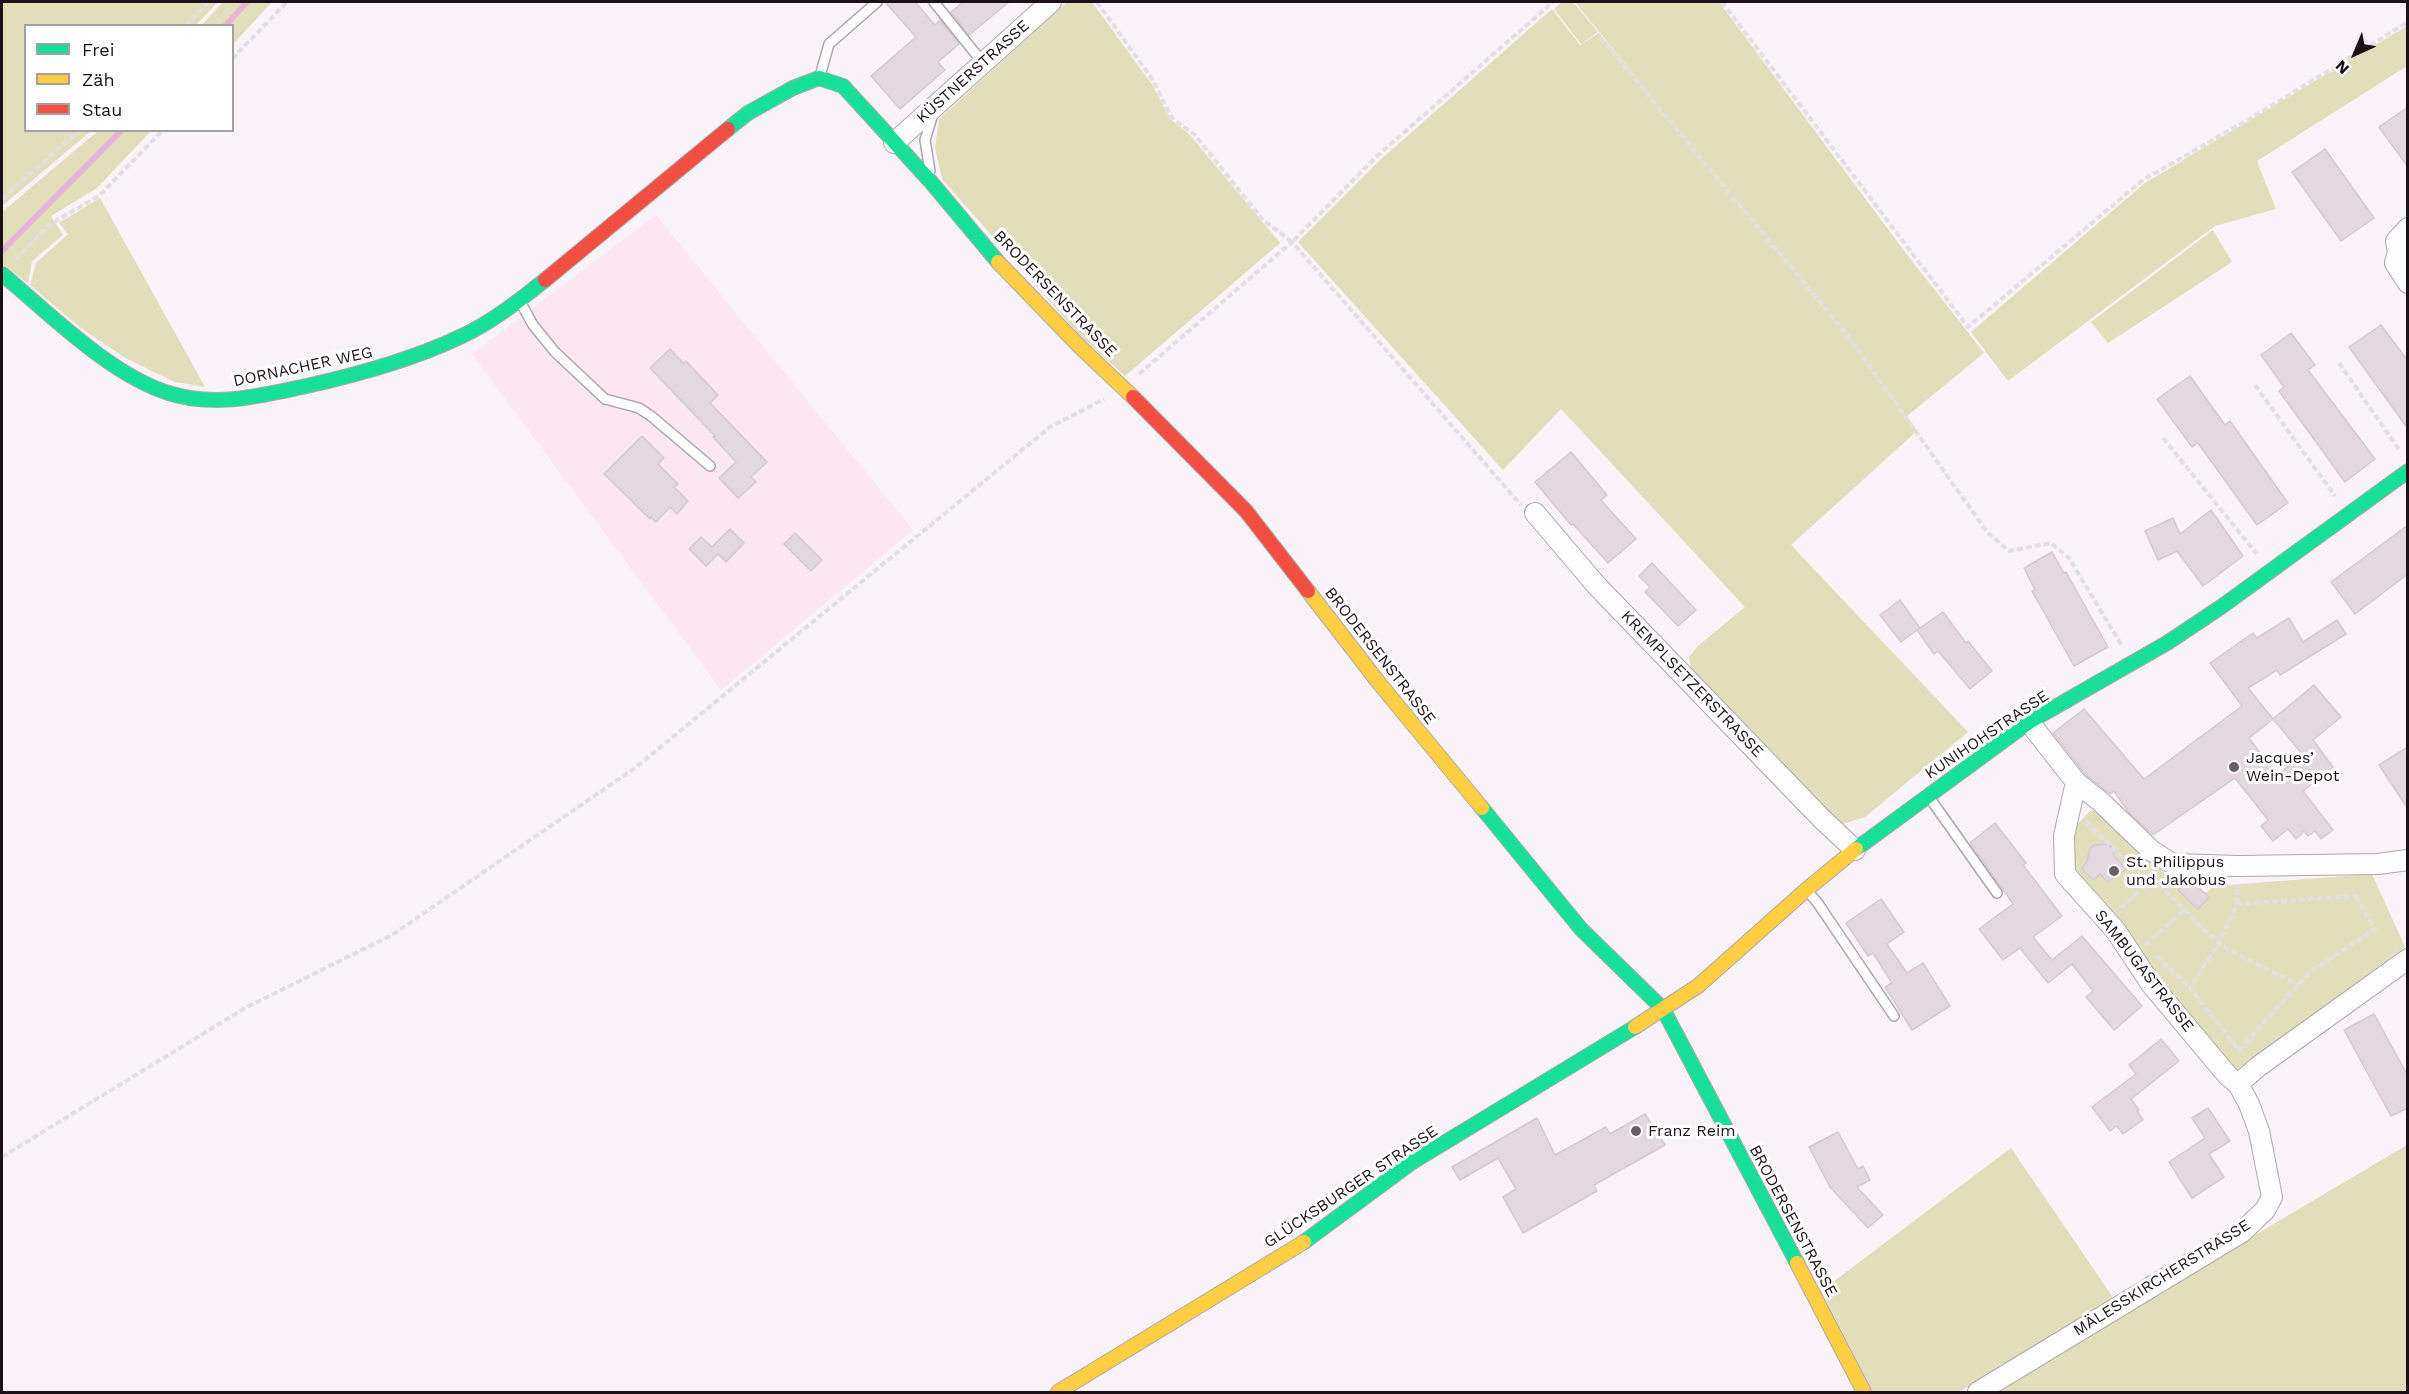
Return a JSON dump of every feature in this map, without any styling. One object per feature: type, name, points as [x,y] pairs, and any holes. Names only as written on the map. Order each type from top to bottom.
[{"type":"street","name":"KÜSTNERSTRASSE","points":[[894,143],[1051,2]]},
{"type":"street","name":"DORNACHER WEG","points":[[2,275],[104,359],[144,382],[171,394],[203,400],[239,399],[363,374],[463,336],[519,301],[748,112],[793,88],[819,78]]},
{"type":"street","name":"BRODERSENSTRASSE","points":[[819,78],[843,86],[932,182],[1007,273],[1246,512],[1379,683],[1581,929],[1663,1010],[1864,1392]]},
{"type":"street","points":[[2408,228],[2396,241],[2403,254],[2395,263],[2408,283]]},
{"type":"street","name":"KUNIHOHSTRASSE","points":[[1663,1010],[1698,986],[1806,890],[1855,850],[2029,722],[2185,631],[2408,471]]},
{"type":"street","name":"KREMPLSETZERSTRASSE","points":[[1534,513],[1602,592],[1821,818],[1855,850]]},
{"type":"street","points":[[2029,722],[2076,782],[2101,801],[2152,851],[2173,864],[2238,866],[2378,864],[2408,860]]},
{"type":"street","name":"SAMBUGASTRASSE","points":[[2076,782],[2064,836],[2065,874],[2116,931],[2151,984],[2228,1076],[2238,1084]]},
{"type":"street","points":[[2238,1084],[2259,1066],[2408,960]]},
{"type":"street","name":"GLÜCKSBURGER STRASSE","points":[[1058,1392],[1302,1243],[1411,1163],[1663,1010]]},
{"type":"street","name":"MÄLESSKIRCHERSTRASSE","points":[[1978,1392],[2242,1232],[2265,1210],[2272,1197],[2259,1131],[2249,1104],[2238,1084]]},
{"type":"lane","points":[[819,78],[829,44],[877,2]]},
{"type":"lane","points":[[934,2],[983,63]]},
{"type":"lane","points":[[932,182],[925,140],[936,105]]},
{"type":"lane","points":[[519,301],[533,325],[555,352],[605,399],[639,408],[710,466]]},
{"type":"lane","points":[[1928,796],[1997,893]]},
{"type":"lane","points":[[1806,890],[1817,902],[1894,1016]]},
{"type":"path","points":[[188,24],[208,2]]},
{"type":"path","points":[[234,57],[287,2]]},
{"type":"path","points":[[1097,2],[1152,79],[1172,118],[1194,134],[1262,219],[1292,242],[1524,508],[1534,513]]},
{"type":"path","points":[[2,1157],[246,1008],[393,935],[635,768],[1050,427],[1124,388],[1292,242],[1376,157],[1553,2]]},
{"type":"path","points":[[1722,2],[1968,327],[2143,180],[2251,118],[2408,22]]},
{"type":"path","points":[[1600,37],[1849,338],[1987,532],[2009,551],[2051,543],[2069,558],[2132,663]]},
{"type":"path","points":[[2,199],[78,132]]},
{"type":"path","points":[[2,275],[47,226],[99,196],[161,132]]},
{"type":"path","points":[[2339,363],[2401,451]]},
{"type":"path","points":[[2255,385],[2349,514]]},
{"type":"path","points":[[2163,438],[2271,571]]},
{"type":"path","points":[[2070,807],[2143,876],[2149,874],[2227,949],[2298,986]]},
{"type":"path","points":[[2126,918],[2120,909],[2173,864]]},
{"type":"path","points":[[2139,936],[2145,945],[2190,988],[2239,1050],[2309,973],[2375,929],[2356,896],[2238,904],[2219,942],[2190,988]]},
{"type":"path","points":[[2145,945],[2184,910]]},
{"type":"shaded area","points":[[2,2],[218,2],[197,24],[24,24],[24,132],[90,132],[2,206]]},
{"type":"shaded area","points":[[223,2],[272,2],[234,43],[234,24],[203,24]]},
{"type":"shaded area","points":[[1067,2],[1092,2],[1153,86],[1170,119],[1189,134],[1280,243],[1125,376],[1083,339],[942,179],[935,148],[939,119]]},
{"type":"shaded area","points":[[1562,2],[1573,2],[1598,32],[1581,44],[1554,9]]},
{"type":"shaded area","points":[[1575,2],[1719,2],[1905,252],[1984,353],[1907,416],[1917,431],[1791,545],[1968,732],[1865,817],[1843,824],[1827,818],[1692,676],[1689,657],[1698,646],[1745,607],[1561,409],[1503,470],[1298,242],[1380,160],[1552,9],[1580,45],[1599,33],[1652,97]]},
{"type":"shaded area","points":[[2407,26],[2407,66],[2257,161],[2276,209],[2215,226],[2008,381],[1971,332],[2145,183]]},
{"type":"shaded area","points":[[97,132],[150,132],[97,188],[51,216],[63,235],[32,261],[28,283],[2,264],[2,212]]},
{"type":"shaded area","points":[[100,198],[205,387],[175,382],[127,359],[81,328],[30,285],[36,263],[68,234],[59,223]]},
{"type":"shaded area","points":[[656,215],[913,530],[721,690],[472,354]]},
{"type":"shaded area","points":[[2213,230],[2232,262],[2108,343],[2091,322]]},
{"type":"shaded area","points":[[2102,810],[2179,888],[2188,878],[2205,894],[2214,886],[2372,874],[2405,947],[2235,1071],[2073,875],[2071,831],[2090,811]]},
{"type":"shaded area","points":[[2407,1145],[2407,1392],[1990,1392]]},
{"type":"shaded area","points":[[2011,1148],[2114,1299],[1959,1392],[1873,1392],[1821,1291]]},
{"type":"building","points":[[885,2],[915,2],[935,25],[940,20],[959,44],[938,62],[945,70],[900,109],[871,76],[916,37]]},
{"type":"building","points":[[963,2],[1009,2],[969,35],[951,12]]},
{"type":"building","points":[[2408,107],[2408,167],[2379,127]]},
{"type":"building","points":[[2325,149],[2374,218],[2341,241],[2292,172]]},
{"type":"building","points":[[2381,325],[2408,361],[2408,429],[2349,347]]},
{"type":"building","points":[[2291,333],[2315,365],[2308,370],[2375,459],[2345,482],[2279,391],[2284,387],[2261,355]]},
{"type":"building","points":[[670,349],[683,363],[686,361],[718,395],[710,403],[767,462],[751,477],[756,482],[738,498],[719,478],[736,462],[713,437],[715,436],[650,368]]},
{"type":"building","points":[[2190,376],[2225,425],[2230,421],[2288,503],[2257,525],[2198,443],[2192,447],[2157,399]]},
{"type":"building","points":[[642,436],[664,458],[658,464],[678,484],[674,487],[688,501],[677,514],[670,507],[656,522],[651,517],[650,519],[604,474]]},
{"type":"building","points":[[1571,452],[1607,495],[1601,500],[1636,539],[1608,563],[1573,524],[1571,525],[1535,482]]},
{"type":"building","points":[[2211,510],[2243,556],[2203,586],[2177,551],[2158,560],[2145,531],[2173,518],[2180,534]]},
{"type":"building","points":[[2408,525],[2408,574],[2355,614],[2331,582]]},
{"type":"building","points":[[730,529],[744,543],[726,562],[718,554],[706,566],[689,549],[701,537],[712,547]]},
{"type":"building","points":[[795,533],[822,560],[811,571],[784,544]]},
{"type":"building","points":[[2052,552],[2064,573],[2066,572],[2108,647],[2074,666],[2032,591],[2035,590],[2024,568]]},
{"type":"building","points":[[1652,563],[1696,610],[1678,626],[1645,592],[1650,587],[1639,576]]},
{"type":"building","points":[[1900,600],[1920,628],[1901,642],[1880,615]]},
{"type":"building","points":[[1943,612],[1966,643],[1968,641],[1992,671],[1970,689],[1938,651],[1934,654],[1917,630]]},
{"type":"building","points":[[2289,618],[2303,642],[2337,620],[2346,634],[2280,675],[2277,670],[2248,688],[2273,719],[2314,685],[2341,717],[2313,740],[2333,767],[2303,791],[2333,830],[2321,839],[2315,831],[2308,836],[2304,831],[2296,839],[2288,829],[2273,841],[2261,826],[2268,820],[2235,778],[2153,835],[2129,813],[2114,791],[2110,794],[2086,775],[2053,733],[2084,709],[2144,779],[2242,706],[2210,663],[2253,633],[2257,638]],"holes":[[[2273,719],[2303,755],[2277,775],[2249,738]]]},
{"type":"building","points":[[2408,747],[2408,809],[2379,765]]},
{"type":"building","points":[[1995,823],[2026,863],[2023,865],[2062,916],[2033,937],[2052,960],[2082,936],[2142,1006],[2114,1030],[2086,997],[2093,991],[2072,964],[2048,983],[2020,948],[2003,960],[1979,929],[2013,904],[1970,843]]},
{"type":"building","points":[[2108,844],[2115,851],[2113,855],[2126,869],[2108,882],[2100,874],[2093,880],[2082,869],[2087,861],[2090,848],[2095,845]]},
{"type":"building","points":[[2188,878],[2209,897],[2198,909],[2178,890]]},
{"type":"building","points":[[1881,899],[1904,932],[1887,944],[1907,973],[1923,963],[1950,1006],[1912,1030],[1885,987],[1892,983],[1873,953],[1868,956],[1846,923]]},
{"type":"building","points":[[2374,1014],[2408,1076],[2408,1108],[2391,1116],[2344,1030]]},
{"type":"building","points":[[2161,1039],[2179,1061],[2131,1099],[2143,1120],[2123,1134],[2117,1126],[2110,1131],[2092,1107],[2136,1074],[2129,1065]]},
{"type":"building","points":[[2208,1108],[2230,1141],[2209,1154],[2224,1177],[2192,1198],[2169,1162],[2205,1138],[2192,1118]]},
{"type":"building","points":[[1645,1114],[1665,1145],[1594,1185],[1597,1191],[1523,1233],[1503,1197],[1516,1189],[1498,1158],[1460,1180],[1452,1167],[1537,1118],[1555,1155],[1606,1127],[1610,1134]]},
{"type":"building","points":[[1838,1132],[1858,1169],[1863,1166],[1870,1180],[1857,1187],[1883,1215],[1868,1228],[1830,1187],[1809,1147]]},
{"type":"waterway","points":[[227,24],[247,2]]},
{"type":"waterway","points":[[2,251],[120,132]]},
{"type":"traffic: fast","points":[[728,129],[748,113],[793,88],[819,78],[843,86],[931,182],[998,262]]},
{"type":"traffic: fast","points":[[2,274],[82,343],[127,374],[149,386],[172,394],[205,400],[254,397],[323,382],[364,372],[424,352],[484,324],[545,280]]},
{"type":"traffic: fast","points":[[1856,849],[2029,722],[2167,643],[2221,607],[2408,471]]},
{"type":"traffic: fast","points":[[1482,808],[1581,929],[1663,1009],[1797,1263]]},
{"type":"traffic: fast","points":[[1304,1242],[1411,1163],[1635,1027]]},
{"type":"traffic: slow","points":[[998,262],[1080,347],[1133,397]]},
{"type":"traffic: slow","points":[[1308,591],[1379,683],[1482,808]]},
{"type":"traffic: slow","points":[[1635,1027],[1698,986],[1856,849]]},
{"type":"traffic: slow","points":[[1058,1392],[1304,1242]]},
{"type":"traffic: slow","points":[[1797,1263],[1864,1392]]},
{"type":"traffic: jam","points":[[545,280],[728,129]]},
{"type":"traffic: jam","points":[[1133,397],[1246,511],[1308,591]]},
{"type":"place","name":"Jacques’ Wein-Depot","points":[[2234,767]]},
{"type":"place","name":"St. Philippus und Jakobus","points":[[2114,871]]},
{"type":"place","name":"Franz Reim","points":[[1636,1131]]}]
